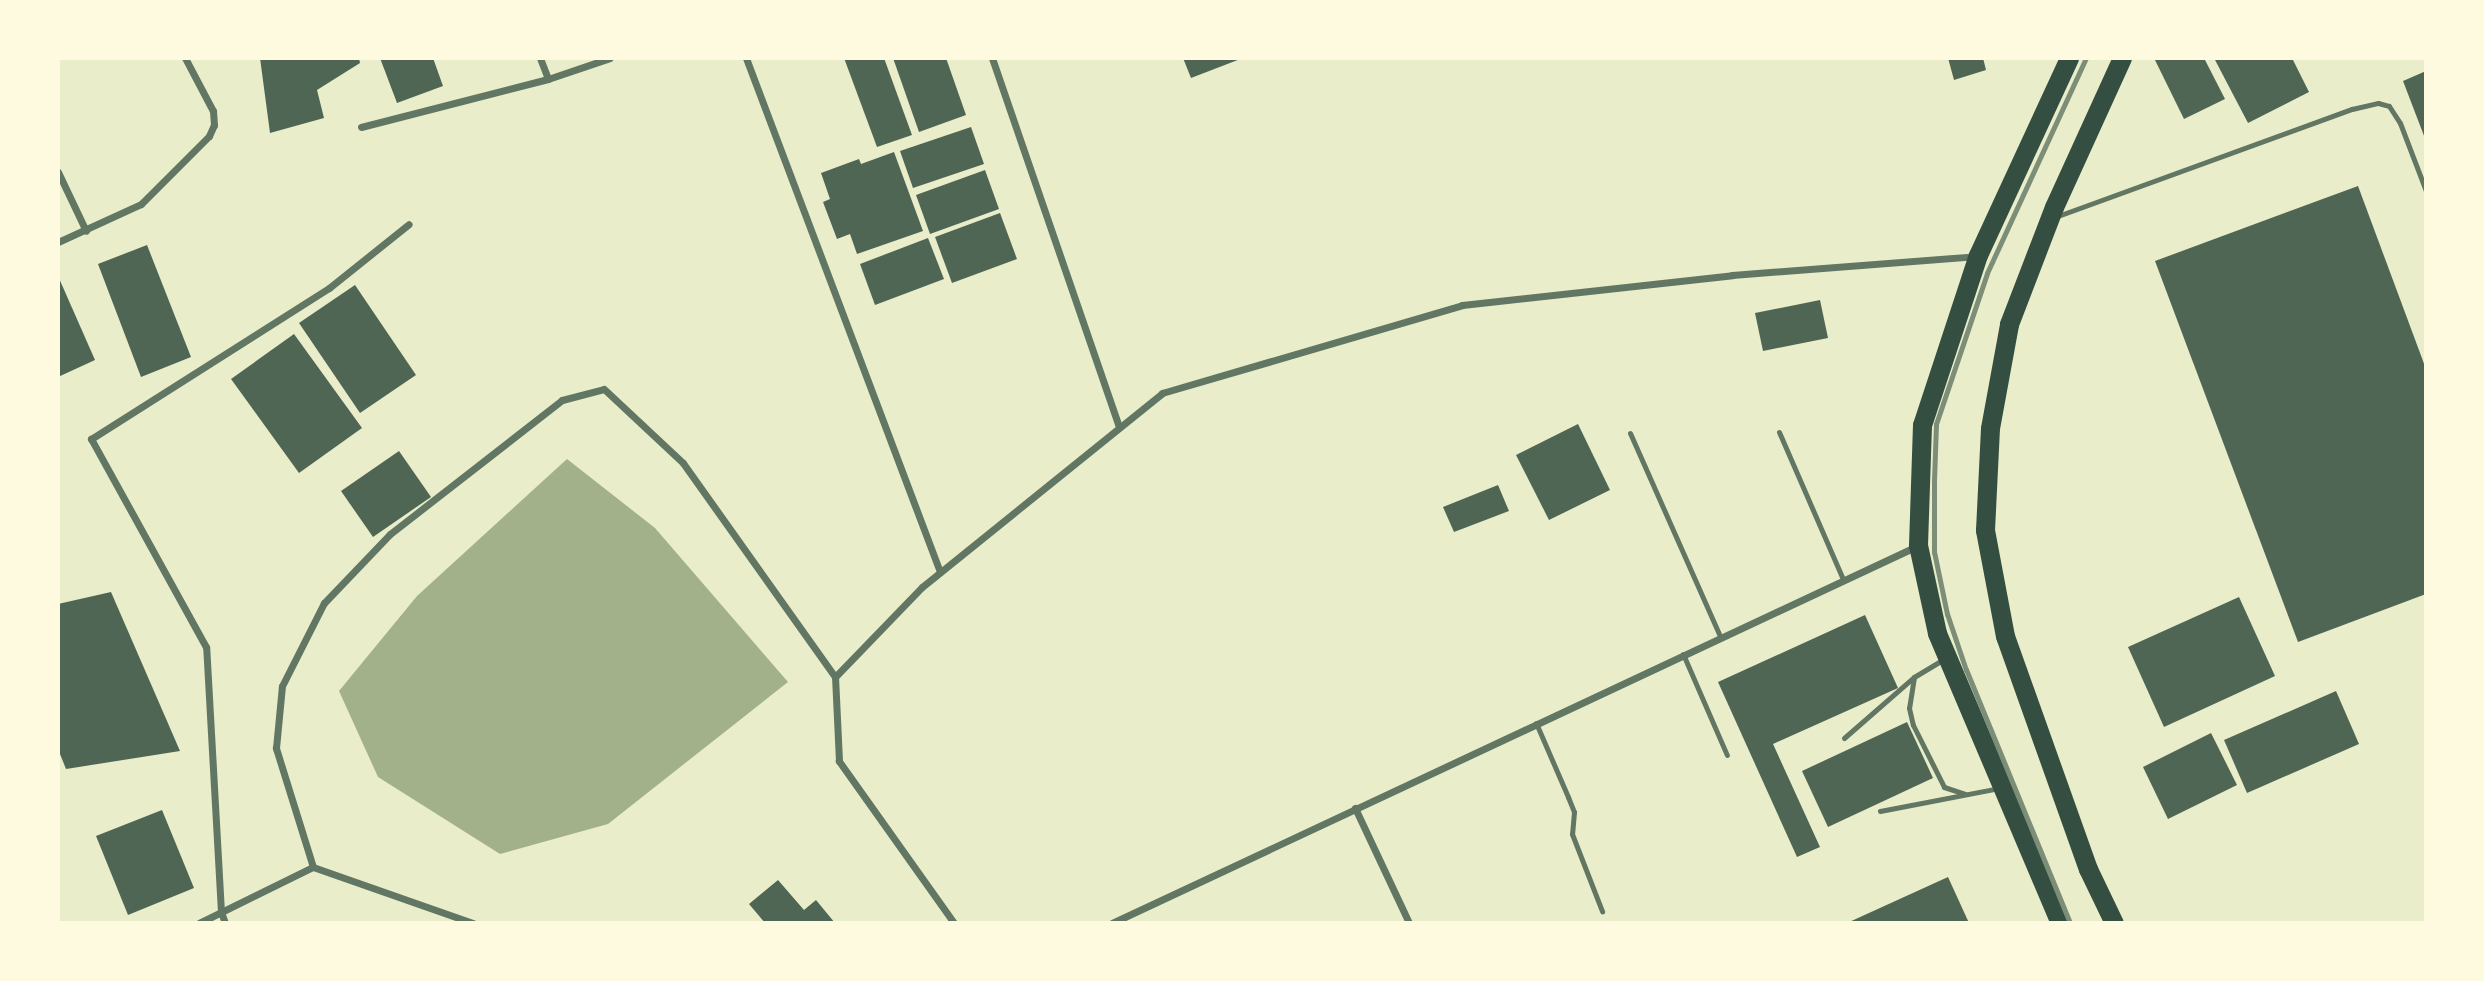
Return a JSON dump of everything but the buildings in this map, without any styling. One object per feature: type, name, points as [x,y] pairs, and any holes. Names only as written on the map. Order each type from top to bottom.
[{"type":"highway","points":[[2060,923],[1937,633],[1917,545],[1922,425],[1978,256],[2069,58]]},
{"type":"highway","points":[[2113,923],[2088,869],[2005,636],[1985,530],[1990,428],[2009,324],[2049,219],[2122,58]]},
{"type":"street","points":[[58,242],[141,204],[209,136],[214,125],[212,111],[185,58]]},
{"type":"street","points":[[540,58],[548,79]]},
{"type":"street","points":[[361,127],[548,79],[610,58]]},
{"type":"street","points":[[746,58],[940,572]]},
{"type":"street","points":[[992,58],[1119,427]]},
{"type":"street","points":[[58,172],[86,231]]},
{"type":"street","points":[[225,923],[221,912],[206,647],[91,439],[329,288],[409,224]]},
{"type":"street","points":[[835,677],[940,572],[1162,393],[1462,305],[1732,275],[1978,256]]},
{"type":"street","points":[[313,867],[276,748],[282,686],[324,603],[390,534],[562,400],[604,389],[682,463],[835,677],[839,761],[954,923]]},
{"type":"street","points":[[1112,923],[1917,545]]},
{"type":"street","points":[[1355,808],[1409,923]]},
{"type":"street","points":[[199,923],[313,867],[473,923]]},
{"type":"lane","points":[[2049,219],[2352,109],[2378,103],[2389,106],[2400,123],[2426,191]]},
{"type":"lane","points":[[1779,432],[1843,579]]},
{"type":"lane","points":[[1630,433],[1720,636]]},
{"type":"lane","points":[[1683,654],[1727,755]]},
{"type":"lane","points":[[1844,738],[1913,677],[1947,657]]},
{"type":"lane","points":[[1913,677],[1909,708],[1913,725],[1944,787],[1965,794]]},
{"type":"lane","points":[[1536,723],[1574,812],[1572,834],[1602,911]]},
{"type":"lane","points":[[1880,811],[2002,787]]},
{"type":"shaded area","points":[[567,459],[655,528],[788,682],[608,824],[500,854],[378,777],[339,691],[417,596]]},
{"type":"railway","points":[[2070,923],[1966,670],[1947,614],[1934,552],[1934,481],[1936,424],[1987,273],[2086,58]]}]
